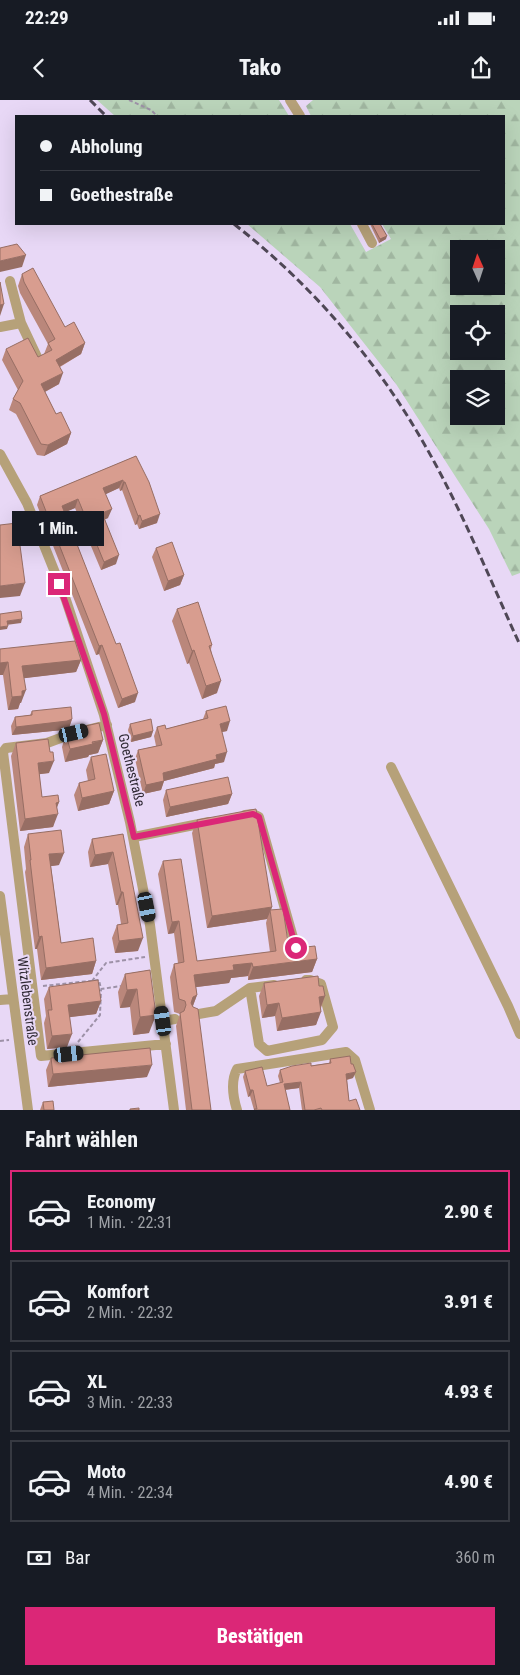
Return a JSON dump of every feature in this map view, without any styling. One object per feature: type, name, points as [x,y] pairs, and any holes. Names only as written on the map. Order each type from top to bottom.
[{"type":"street","points":[[290,100],[299,115]]},
{"type":"street","points":[[363,225],[372,243]]},
{"type":"street","points":[[10,281],[21,323],[37,356]]},
{"type":"street","points":[[0,327],[21,323]]},
{"type":"street","name":"Goethestraße","points":[[0,454],[27,503],[66,600],[107,725],[134,837],[150,925],[174,1110]]},
{"type":"street","points":[[107,725],[74,733],[47,743],[6,748],[2,752],[41,1056],[166,1044]]},
{"type":"street","points":[[391,767],[504,997],[520,1034]]},
{"type":"street","points":[[235,817],[253,814],[259,817],[296,948]]},
{"type":"street","points":[[134,837],[216,821]]},
{"type":"street","name":"Witzlebenstraße","points":[[0,896],[28,1110]]},
{"type":"street","points":[[193,1014],[216,1011],[250,988],[310,980],[321,984],[333,1027],[322,1040],[267,1051],[259,1044],[250,988]]},
{"type":"street","points":[[0,1000],[14,999]]},
{"type":"street","points":[[163,1021],[175,1019]]},
{"type":"street","points":[[237,1110],[232,1078],[237,1069],[346,1052],[355,1060],[370,1110]]},
{"type":"path","points":[[129,100],[151,110],[156,115]]},
{"type":"path","points":[[92,981],[106,963],[155,956]]},
{"type":"path","points":[[32,988],[99,980],[101,989],[100,1015],[69,1054]]},
{"type":"path","points":[[101,989],[130,985]]},
{"type":"green space","points":[[97,100],[279,100],[288,115],[114,115]]},
{"type":"green space","points":[[313,100],[520,100],[520,573],[512,576],[489,529],[396,384],[320,287],[248,225],[351,225],[366,252],[391,239],[383,225],[505,225],[505,115],[310,115],[306,106]]},
{"type":"building","points":[[373,225],[381,225],[387,236],[380,239]]},
{"type":"building","points":[[17,244],[26,255],[0,261],[0,248]]},
{"type":"building","points":[[33,268],[65,327],[74,322],[85,343],[56,360],[63,373],[41,384],[56,414],[61,412],[71,433],[48,445],[41,444],[20,403],[13,399],[23,381],[6,349],[28,338],[38,357],[52,350],[48,343],[55,339],[24,282],[22,274]]},
{"type":"building","points":[[0,282],[4,304],[0,305]]},
{"type":"building","points":[[136,456],[149,482],[160,514],[142,521],[140,515],[138,516],[123,480],[103,488],[112,509],[102,513],[119,555],[104,562],[78,499],[62,506],[116,644],[120,643],[138,693],[122,699],[102,645],[99,646],[40,496]]},
{"type":"building","points":[[17,523],[25,583],[0,586],[0,525]]},
{"type":"building","points":[[172,542],[184,575],[168,581],[156,548]]},
{"type":"building","points":[[198,602],[212,645],[209,646],[221,681],[206,686],[177,609]]},
{"type":"building","points":[[21,611],[22,619],[7,621],[8,626],[0,627],[0,614]]},
{"type":"building","points":[[75,641],[81,660],[22,666],[26,690],[22,691],[22,696],[12,697],[8,662],[0,663],[0,649]]},
{"type":"building","points":[[226,706],[230,721],[220,724],[227,752],[216,755],[217,759],[163,773],[164,781],[146,785],[138,750],[162,745],[157,727],[165,725],[166,729],[208,718],[206,711]]},
{"type":"building","points":[[71,707],[72,719],[67,721],[16,727],[15,717],[32,715],[32,711]]},
{"type":"building","points":[[151,719],[153,731],[133,736],[130,724]]},
{"type":"building","points":[[99,723],[103,740],[70,749],[66,734],[82,730],[81,727]]},
{"type":"building","points":[[48,739],[54,761],[38,763],[42,797],[58,795],[59,802],[56,803],[58,814],[25,819],[16,743]]},
{"type":"building","points":[[106,754],[114,791],[82,798],[79,783],[95,779],[91,757]]},
{"type":"building","points":[[228,777],[232,794],[170,807],[166,790]]},
{"type":"building","points":[[256,809],[272,907],[212,916],[197,820]]},
{"type":"building","points":[[61,830],[64,853],[49,854],[61,943],[93,938],[96,961],[46,968],[42,936],[39,937],[28,834]]},
{"type":"building","points":[[123,834],[143,938],[119,941],[117,925],[128,923],[123,892],[121,892],[113,852],[95,855],[92,839]]},
{"type":"building","points":[[181,859],[197,961],[276,951],[270,910],[283,909],[289,949],[315,946],[317,959],[253,967],[252,963],[233,965],[234,970],[194,975],[197,995],[193,997],[191,1003],[193,1007],[198,1009],[211,1110],[192,1110],[180,1013],[184,1011],[186,1005],[185,1001],[179,999],[174,964],[184,962],[179,921],[172,922],[163,861]]},
{"type":"building","points":[[150,970],[156,1015],[140,1017],[137,989],[127,990],[125,974]]},
{"type":"building","points":[[318,976],[319,986],[323,986],[325,996],[319,997],[321,1012],[282,1018],[279,1003],[267,1005],[264,983]]},
{"type":"building","points":[[98,980],[101,1001],[68,1005],[72,1034],[52,1036],[48,1010],[52,1010],[49,987]]},
{"type":"building","points":[[150,1048],[152,1065],[53,1074],[51,1058]]},
{"type":"building","points":[[350,1056],[351,1064],[353,1064],[356,1072],[346,1074],[349,1101],[356,1099],[360,1110],[322,1110],[321,1108],[305,1110],[301,1082],[284,1084],[290,1110],[254,1109],[257,1109],[253,1090],[250,1090],[245,1071],[262,1067],[267,1086],[283,1082],[280,1070],[311,1063],[311,1066],[331,1063],[330,1059]]},
{"type":"building","points":[[53,1101],[54,1110],[44,1110],[43,1102]]},
{"type":"railway","points":[[90,100],[105,115]]},
{"type":"railway","points":[[235,225],[287,269],[311,293],[357,345],[398,401],[445,482],[520,645]]},
{"type":"route","points":[[59,584],[104,714],[134,837],[253,814],[259,817],[296,948]]}]
